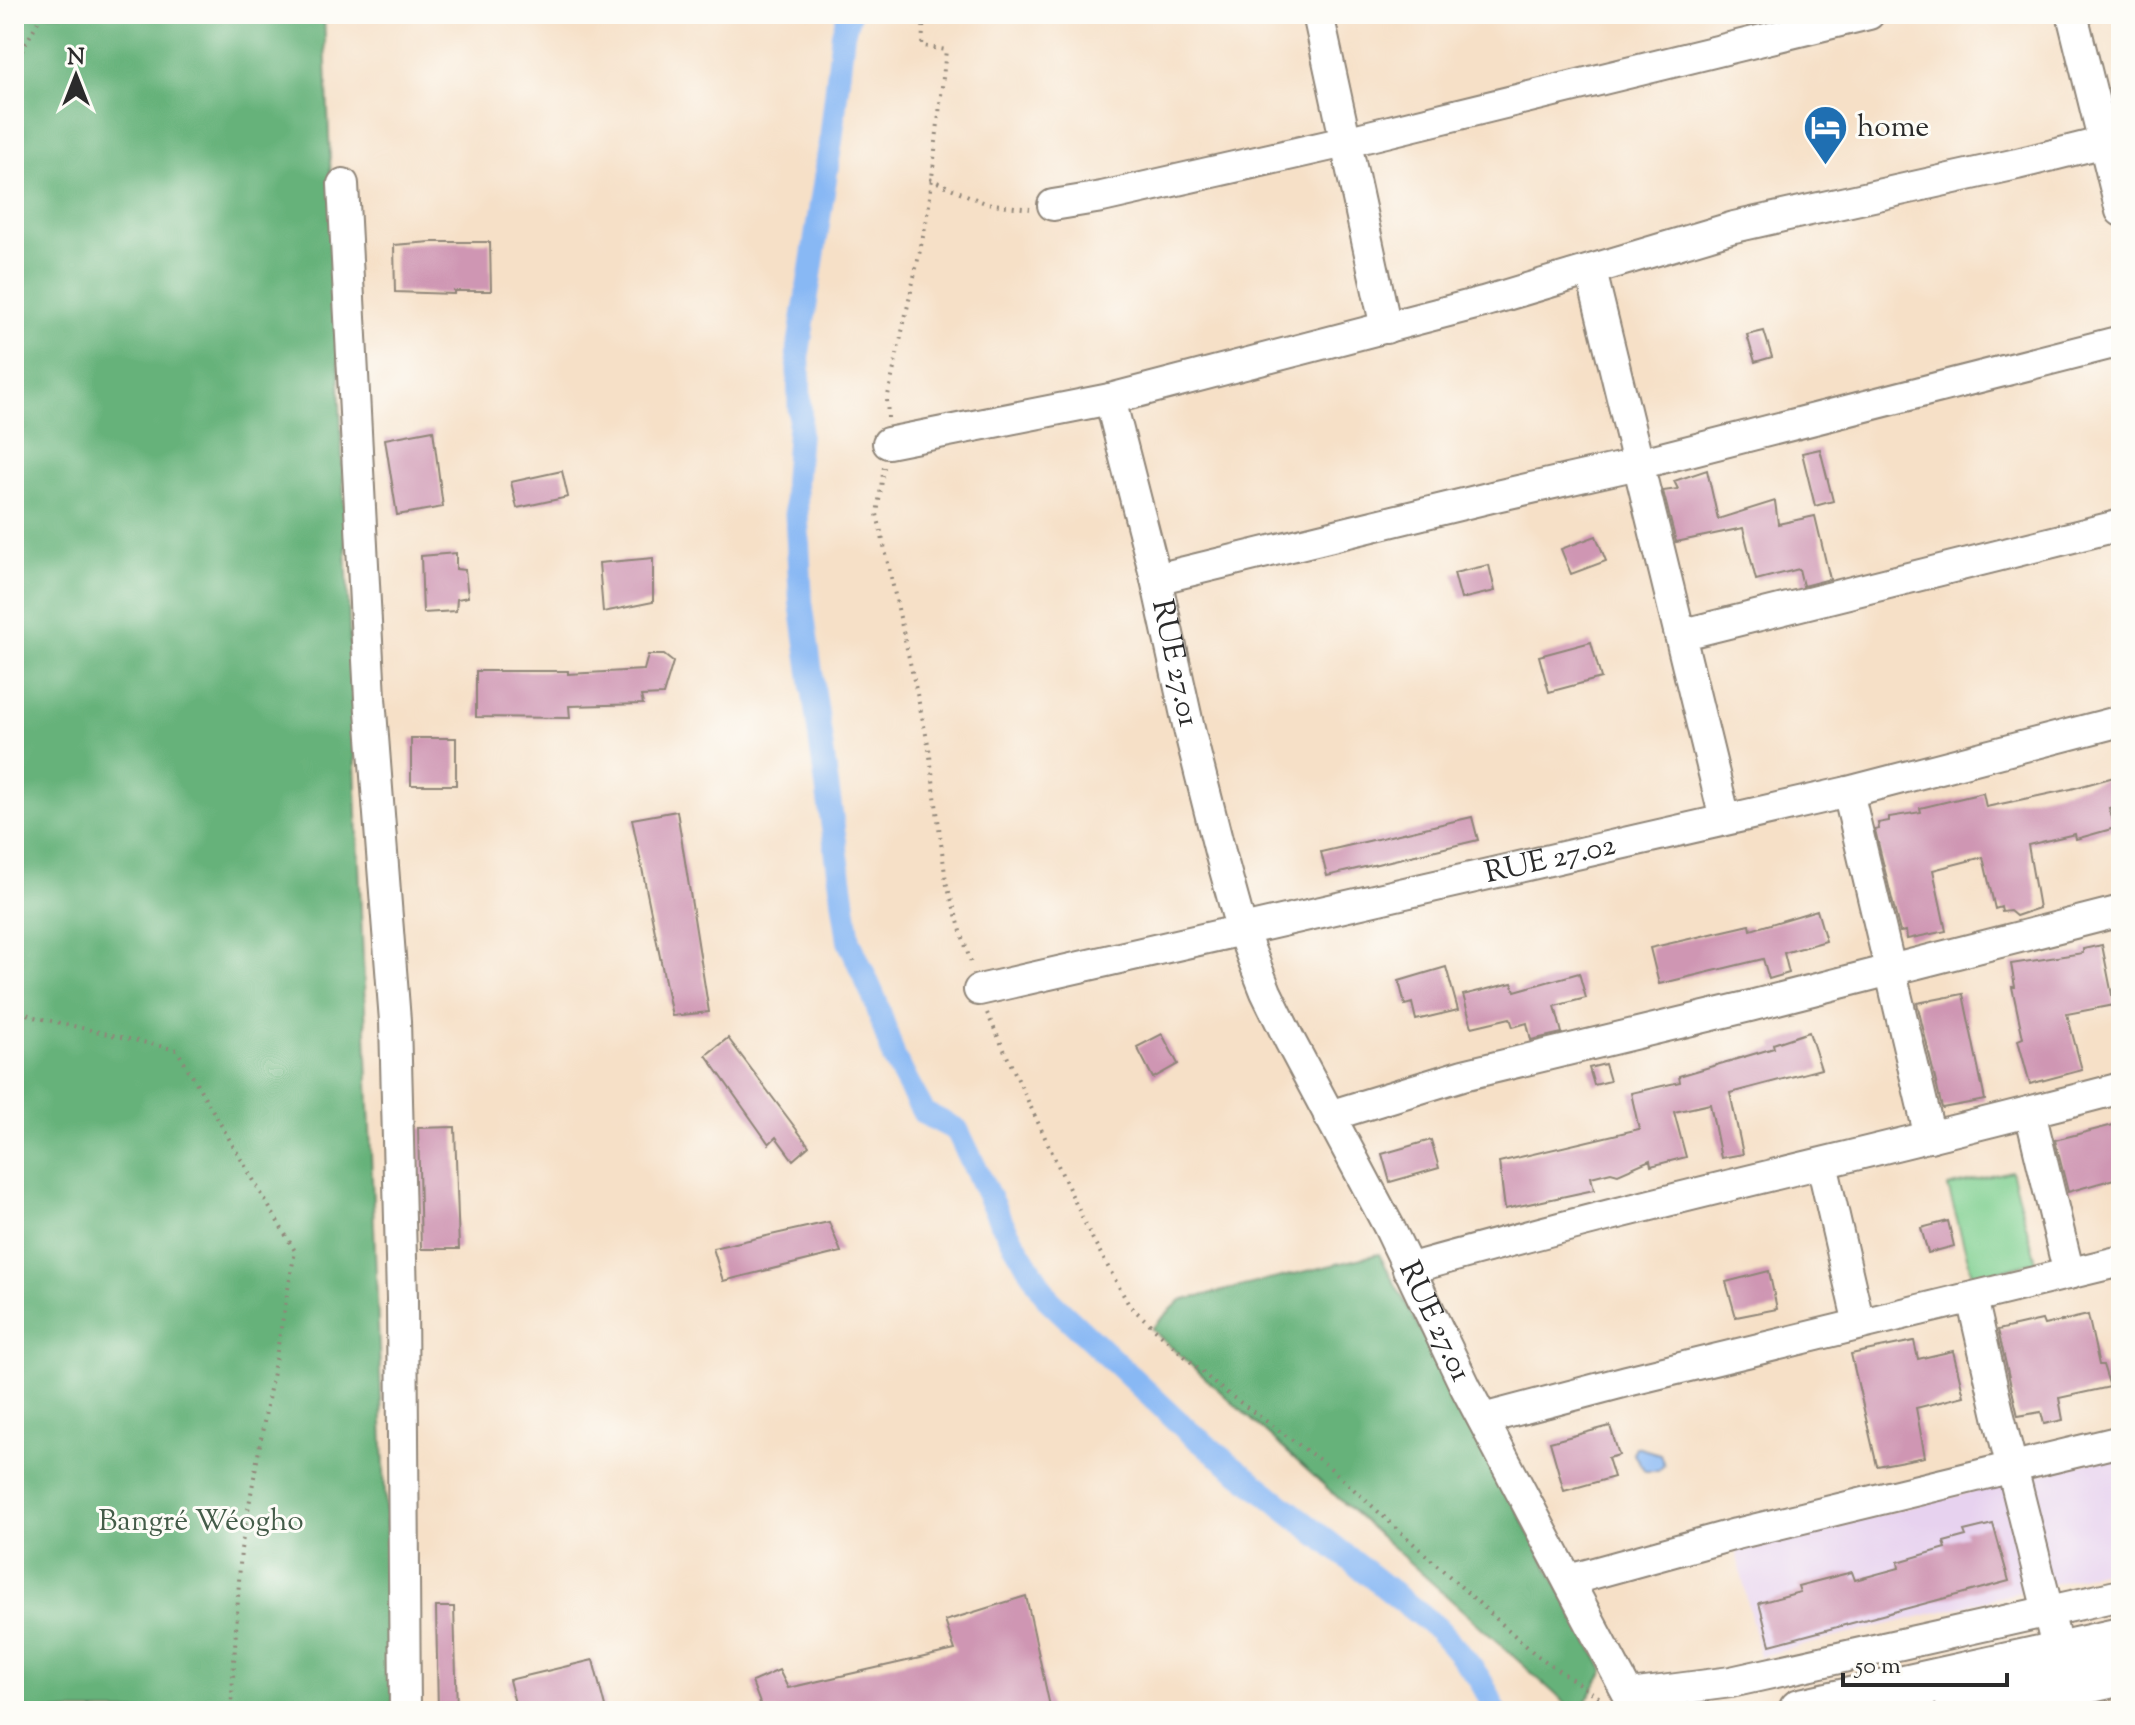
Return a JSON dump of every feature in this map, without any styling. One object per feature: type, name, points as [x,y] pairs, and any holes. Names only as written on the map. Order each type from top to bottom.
[{"type":"highway","points":[[1801,1711],[2121,1640]]},
{"type":"highway","points":[[1957,1711],[2121,1673]]},
{"type":"street","points":[[1318,14],[1386,328]]},
{"type":"street","points":[[1053,205],[1102,197],[1345,142],[1869,14]]},
{"type":"street","points":[[2072,14],[2113,140],[2121,211]]},
{"type":"street","points":[[888,443],[1110,399],[1386,328],[1734,227],[2113,140]]},
{"type":"street","points":[[343,184],[370,698],[395,1021],[402,1299],[405,1711]]},
{"type":"street","points":[[1591,271],[1725,819]]},
{"type":"street","points":[[1156,579],[1638,464],[2121,341]]},
{"type":"street","name":"RUE 27.01","points":[[1110,399],[1156,579],[1189,729],[1241,928],[1284,1029],[1389,1227],[1483,1419],[1633,1703]]},
{"type":"street","points":[[1680,635],[2121,525]]},
{"type":"street","name":"RUE 27.02","points":[[979,990],[1848,792],[2121,721]]},
{"type":"street","points":[[1848,792],[1930,1137]]},
{"type":"street","points":[[1329,1116],[1463,1075],[2121,911]]},
{"type":"street","points":[[1408,1269],[1648,1204],[1822,1164],[2121,1088]]},
{"type":"street","points":[[2030,1112],[2069,1274]]},
{"type":"street","points":[[1822,1164],[1859,1324]]},
{"type":"street","points":[[1483,1419],[2121,1261]]},
{"type":"street","points":[[1972,1298],[2058,1654]]},
{"type":"street","points":[[1569,1580],[1736,1534],[2121,1441]]},
{"type":"street","points":[[1633,1703],[2121,1595]]},
{"type":"path","points":[[14,65],[42,14]]},
{"type":"path","points":[[924,14],[922,46],[946,50],[928,214],[887,400],[888,443],[877,514],[929,748],[946,882],[987,1015],[1090,1234],[1129,1305],[1216,1385],[1328,1466],[1535,1654],[1601,1699],[1633,1703]]},
{"type":"path","points":[[930,179],[985,203],[1028,210],[1053,205]]},
{"type":"path","points":[[14,1005],[30,1016],[177,1050],[295,1251],[241,1549],[231,1711]]},
{"type":"shaded area","points":[[2121,1454],[2121,1567],[1760,1656],[1736,1551]]},
{"type":"green space","name":"Bangré Wéogho","points":[[14,14],[324,14],[394,1711],[14,1711]]},
{"type":"green space","points":[[2011,1171],[2036,1261],[1973,1278],[1948,1187]]},
{"type":"green space","points":[[1379,1254],[1604,1671],[1580,1711],[1574,1711],[1151,1329],[1180,1301]]},
{"type":"water","points":[[1636,1447],[1660,1454],[1664,1465],[1658,1471],[1645,1471],[1633,1453]]},
{"type":"building","points":[[490,242],[491,291],[454,291],[454,294],[395,292],[394,245]]},
{"type":"building","points":[[1764,331],[1772,357],[1755,362],[1747,335]]},
{"type":"building","points":[[433,430],[443,507],[397,515],[385,439]]},
{"type":"building","points":[[1820,449],[1833,501],[1815,506],[1802,453]]},
{"type":"building","points":[[1707,470],[1718,519],[1775,501],[1778,524],[1815,516],[1830,579],[1803,586],[1799,569],[1756,580],[1743,528],[1676,542],[1663,491],[1678,489],[1674,481]]},
{"type":"building","points":[[562,471],[568,497],[517,508],[511,482]]},
{"type":"building","points":[[1596,536],[1606,561],[1571,574],[1561,549]]},
{"type":"building","points":[[456,553],[456,569],[465,570],[468,597],[457,599],[456,611],[423,613],[421,556]]},
{"type":"building","points":[[653,558],[653,602],[603,612],[599,563]]},
{"type":"building","points":[[1489,565],[1495,591],[1461,599],[1454,573]]},
{"type":"building","points":[[1591,642],[1601,678],[1549,692],[1539,656]]},
{"type":"building","points":[[648,655],[664,655],[673,662],[663,695],[641,696],[643,704],[569,706],[570,718],[476,717],[476,671],[568,671],[568,674],[644,670]]},
{"type":"building","points":[[411,738],[456,738],[456,785],[411,785]]},
{"type":"building","points":[[2121,775],[2121,805],[2109,808],[2115,828],[2076,839],[2075,834],[2028,845],[2039,908],[2016,916],[2010,911],[2002,912],[2001,907],[1995,909],[1983,857],[1933,870],[1946,931],[1907,939],[1906,931],[1900,932],[1875,830],[1879,829],[1878,823],[1889,821],[1889,817],[1921,812],[1920,808],[1983,793],[1986,807]]},
{"type":"building","points":[[677,811],[709,1012],[672,1016],[632,819]]},
{"type":"building","points":[[1472,817],[1478,840],[1327,876],[1321,852]]},
{"type":"building","points":[[1817,910],[1826,941],[1784,953],[1789,973],[1769,979],[1763,959],[1659,984],[1650,948],[1750,925],[1751,930]]},
{"type":"building","points":[[2102,945],[2114,1005],[2067,1014],[2082,1070],[2030,1084],[2018,1040],[2023,1038],[2012,987],[2015,987],[2011,964],[2083,953],[2083,949]]},
{"type":"building","points":[[1446,967],[1458,1010],[1416,1020],[1412,1003],[1405,1005],[1399,981]]},
{"type":"building","points":[[1579,973],[1586,998],[1555,1006],[1562,1033],[1531,1040],[1527,1023],[1513,1027],[1510,1018],[1472,1027],[1463,995],[1512,983],[1515,991]]},
{"type":"building","points":[[1963,994],[1985,1100],[1942,1108],[1917,1003]]},
{"type":"building","points":[[1809,1032],[1821,1069],[1730,1093],[1743,1154],[1721,1158],[1710,1104],[1674,1112],[1686,1157],[1651,1166],[1650,1160],[1618,1174],[1611,1172],[1591,1177],[1594,1190],[1505,1209],[1499,1162],[1639,1129],[1631,1093],[1680,1082],[1679,1076],[1774,1048],[1773,1044]]},
{"type":"building","points":[[1162,1034],[1178,1064],[1153,1078],[1137,1047]]},
{"type":"building","points":[[728,1038],[809,1146],[793,1160],[776,1137],[769,1144],[706,1055]]},
{"type":"building","points":[[1605,1064],[1610,1081],[1594,1085],[1589,1068]]},
{"type":"building","points":[[2121,1123],[2121,1177],[2068,1192],[2055,1140]]},
{"type":"building","points":[[455,1127],[459,1249],[421,1249],[418,1128]]},
{"type":"building","points":[[1431,1140],[1439,1168],[1390,1182],[1382,1154]]},
{"type":"building","points":[[1948,1221],[1954,1246],[1928,1253],[1921,1228]]},
{"type":"building","points":[[829,1222],[841,1252],[723,1281],[713,1248]]},
{"type":"building","points":[[1769,1271],[1777,1309],[1736,1317],[1726,1282]]},
{"type":"building","points":[[2088,1315],[2099,1365],[2103,1365],[2110,1387],[2059,1398],[2063,1420],[2044,1424],[2041,1412],[2018,1416],[1998,1330],[2042,1320],[2044,1325]]},
{"type":"building","points":[[1914,1341],[1918,1359],[1953,1351],[1964,1396],[1916,1408],[1925,1457],[1877,1466],[1851,1354]]},
{"type":"building","points":[[1610,1426],[1619,1455],[1608,1458],[1614,1477],[1564,1491],[1550,1442]]},
{"type":"building","points":[[1993,1524],[2009,1581],[1770,1645],[1759,1603],[1800,1592],[1798,1586],[1852,1572],[1855,1580],[1899,1568],[1898,1562],[1946,1548],[1944,1542],[1966,1536],[1964,1531]]},
{"type":"building","points":[[1026,1596],[1051,1711],[763,1711],[752,1682],[779,1670],[788,1688],[955,1650],[945,1621]]},
{"type":"building","points":[[436,1607],[454,1607],[457,1711],[438,1711]]},
{"type":"building","points":[[593,1660],[606,1711],[517,1711],[509,1680]]},
{"type":"waterway","points":[[849,14],[843,33],[831,140],[798,353],[800,418],[795,483],[801,602],[849,941],[876,1002],[894,1058],[924,1113],[957,1130],[1000,1220],[1049,1300],[1189,1432],[1438,1629],[1485,1688],[1494,1711]]},
{"type":"place","name":"home","points":[[1826,167]]}]
